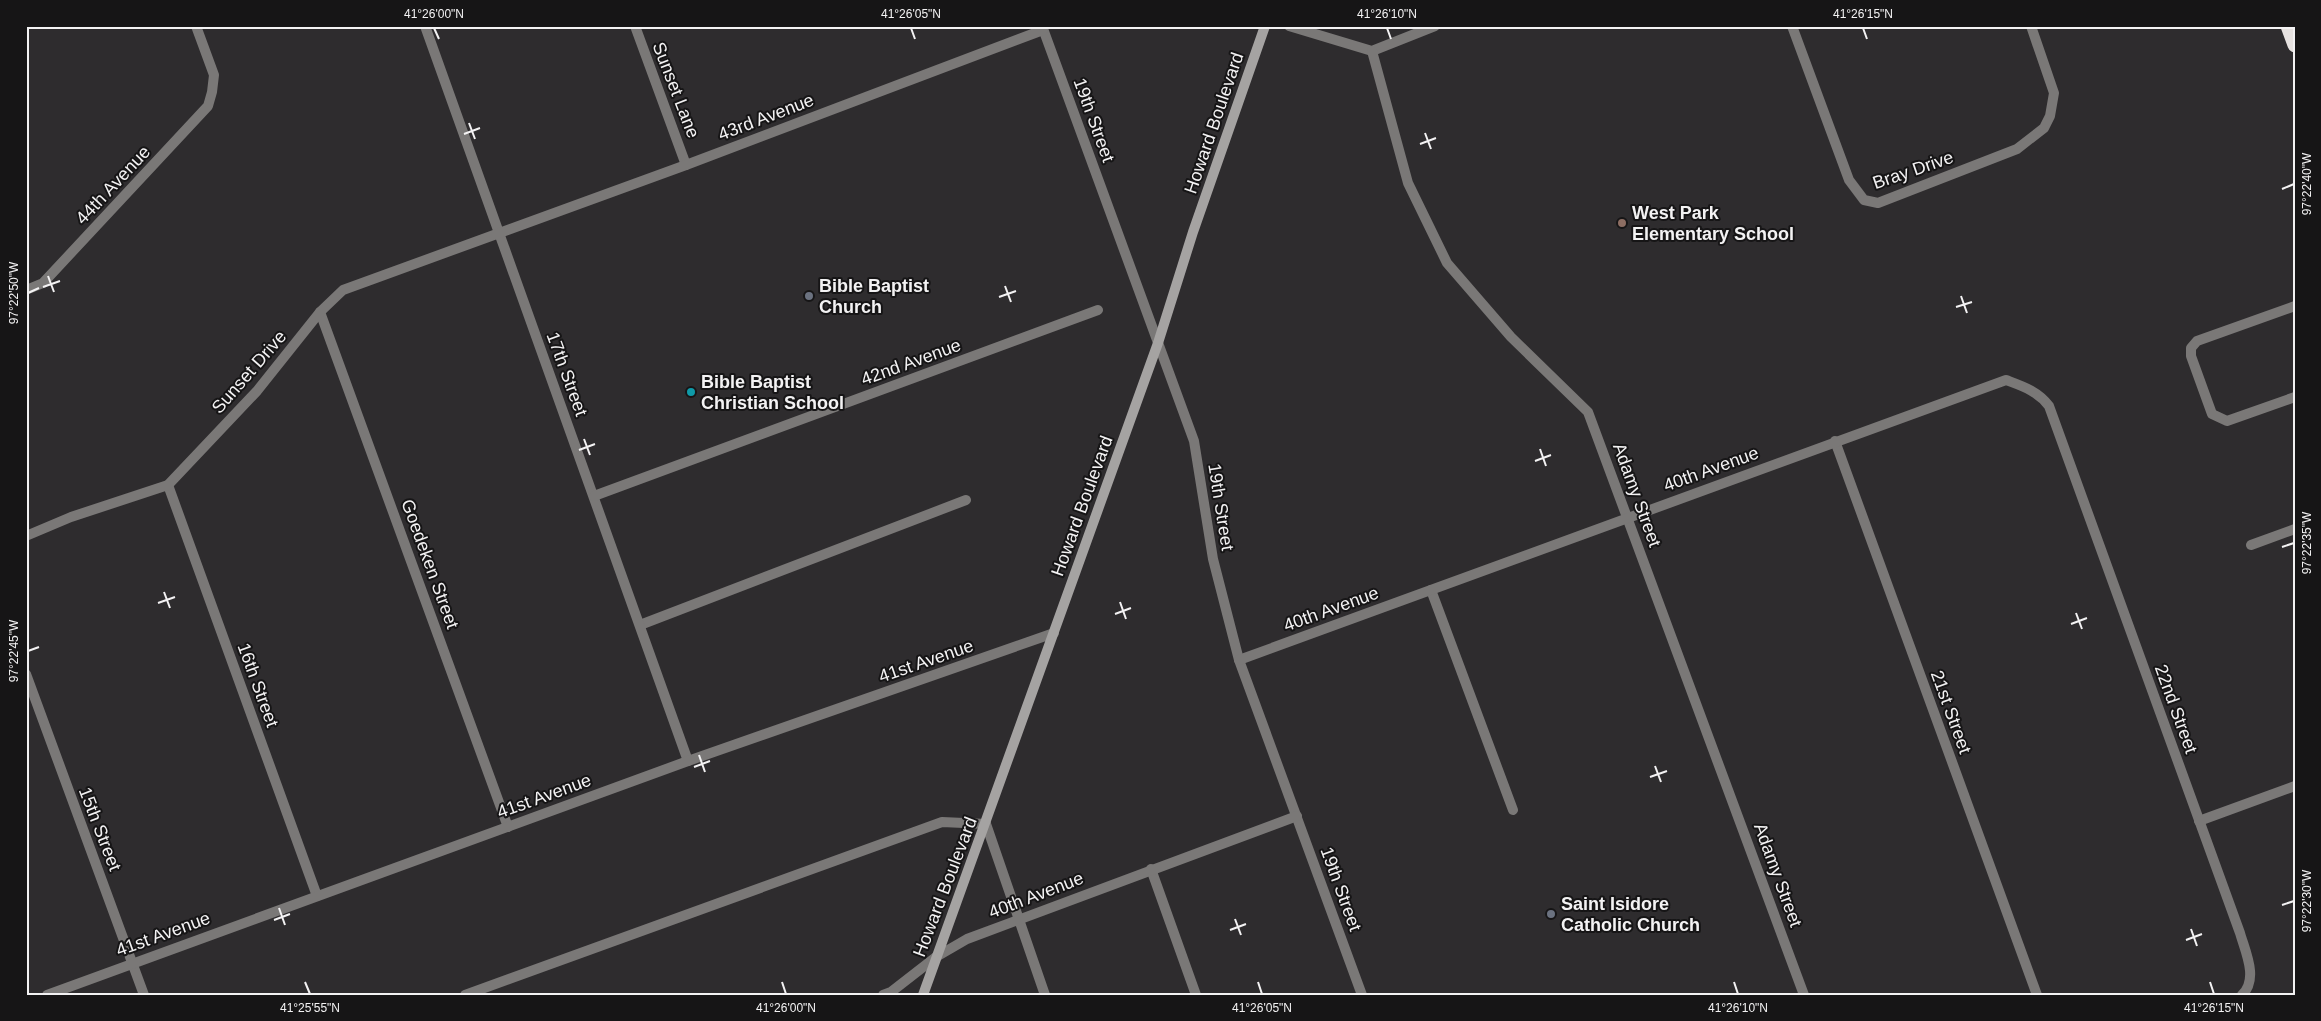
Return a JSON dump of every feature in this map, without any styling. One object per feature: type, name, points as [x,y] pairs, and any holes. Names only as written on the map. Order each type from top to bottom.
[{"type":"highway","points":[[2288,26],[2295,45]]},
{"type":"main road","name":"Howard Boulevard","points":[[924,995],[1158,343],[1193,232],[1265,26]]},
{"type":"street","name":"44th Avenue","points":[[26,290],[42,283],[208,106],[214,75],[196,26]]},
{"type":"street","name":"17th Street","points":[[425,26],[688,761]]},
{"type":"street","name":"Sunset Lane","points":[[635,26],[686,165]]},
{"type":"street","points":[[1289,26],[1372,51],[1435,26]]},
{"type":"street","name":"Bray Drive","points":[[1792,26],[1849,180],[1864,200],[1878,203],[2017,149],[2044,128],[2050,116],[2054,93],[2031,26]]},
{"type":"street","name":"43rd Avenue","points":[[500,233],[686,165],[1042,28]]},
{"type":"street","name":"19th Street","points":[[1042,28],[1194,441],[1213,559],[1239,660],[1362,995]]},
{"type":"street","name":"Adamy Street","points":[[1372,51],[1408,183],[1447,264],[1511,337],[1588,412],[1804,995]]},
{"type":"street","name":"Sunset Drive","points":[[26,536],[71,517],[168,485],[257,391],[320,312],[343,290],[500,233]]},
{"type":"street","points":[[2295,306],[2197,341],[2191,348],[2190,356],[2212,414],[2217,418],[2227,421],[2295,397]]},
{"type":"street","name":"42nd Avenue","points":[[594,496],[1098,310]]},
{"type":"street","name":"Goedeken Street","points":[[320,312],[508,826]]},
{"type":"street","name":"40th Avenue","points":[[1239,660],[2006,380],[2029,389],[2042,397],[2048,406],[2058,435]]},
{"type":"street","name":"22nd Street","points":[[2058,435],[2240,933],[2251,972],[2247,991],[2242,995]]},
{"type":"street","name":"21st Street","points":[[1835,441],[2037,995]]},
{"type":"street","name":"16th Street","points":[[168,485],[317,896]]},
{"type":"street","points":[[640,625],[966,500]]},
{"type":"street","points":[[2251,545],[2295,530]]},
{"type":"street","points":[[1431,590],[1513,810]]},
{"type":"street","name":"41st Avenue","points":[[47,995],[688,761],[1054,632]]},
{"type":"street","name":"15th Street","points":[[26,674],[144,995]]},
{"type":"street","points":[[2200,821],[2295,786]]},
{"type":"street","name":"40th Avenue","points":[[883,995],[891,992],[936,958],[967,939],[1297,816]]},
{"type":"street","points":[[465,995],[942,822],[986,824],[1045,995]]},
{"type":"street","points":[[1151,869],[1196,995]]},
{"type":"place","name":"West Park Elementary School","points":[[1622,223]]},
{"type":"place","name":"Bible Baptist Church","points":[[809,296]]},
{"type":"place","name":"Bible Baptist Christian School","points":[[691,392]]},
{"type":"place","name":"Saint Isidore Catholic Church","points":[[1551,914]]}]
